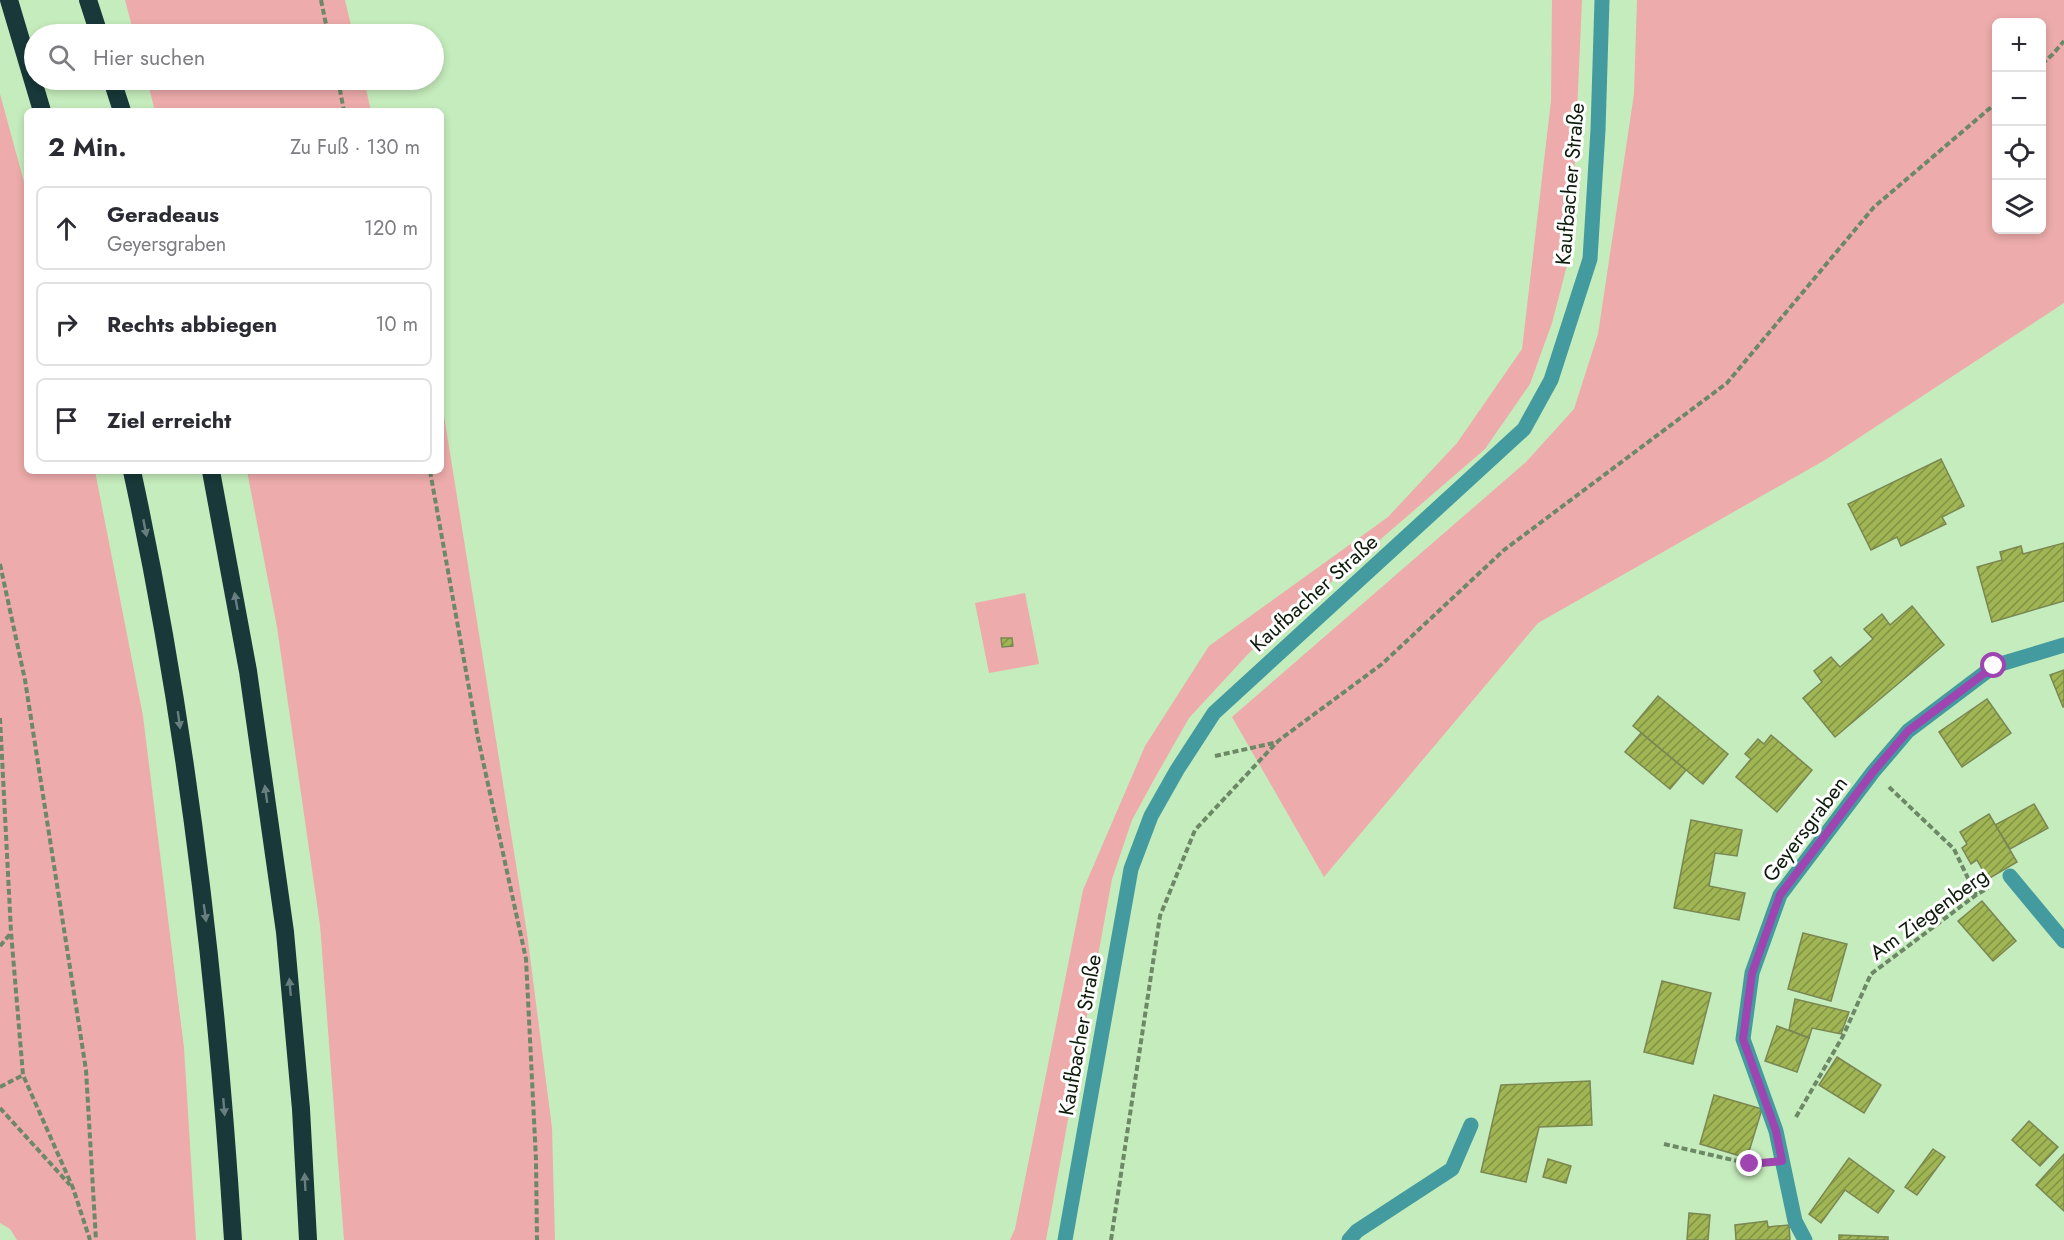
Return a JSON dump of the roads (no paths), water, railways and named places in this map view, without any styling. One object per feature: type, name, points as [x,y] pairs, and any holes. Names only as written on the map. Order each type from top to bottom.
[{"type":"highway","points":[[9,0],[24,50]]},
{"type":"highway","points":[[88,0],[96,24]]},
{"type":"highway","points":[[36,90],[41,108]]},
{"type":"highway","points":[[115,90],[121,108]]},
{"type":"highway","points":[[133,474],[145,529],[177,708],[211,957],[226,1124],[233,1240]]},
{"type":"highway","points":[[212,474],[248,671],[285,932],[301,1109],[308,1240]]},
{"type":"street","name":"Kaufbacher Straße","points":[[1065,1240],[1131,868],[1151,816],[1177,770],[1214,713],[1524,429],[1551,380],[1590,259],[1598,130],[1602,0]]},
{"type":"street","name":"Geyersgraben","points":[[1805,1240],[1795,1221],[1776,1131],[1743,1039],[1752,973],[1780,895],[1873,772],[1908,731],[1994,666],[2064,645]]},
{"type":"street","points":[[2010,876],[2064,941]]},
{"type":"street","points":[[1349,1240],[1357,1231],[1452,1169],[1472,1125]]}]
